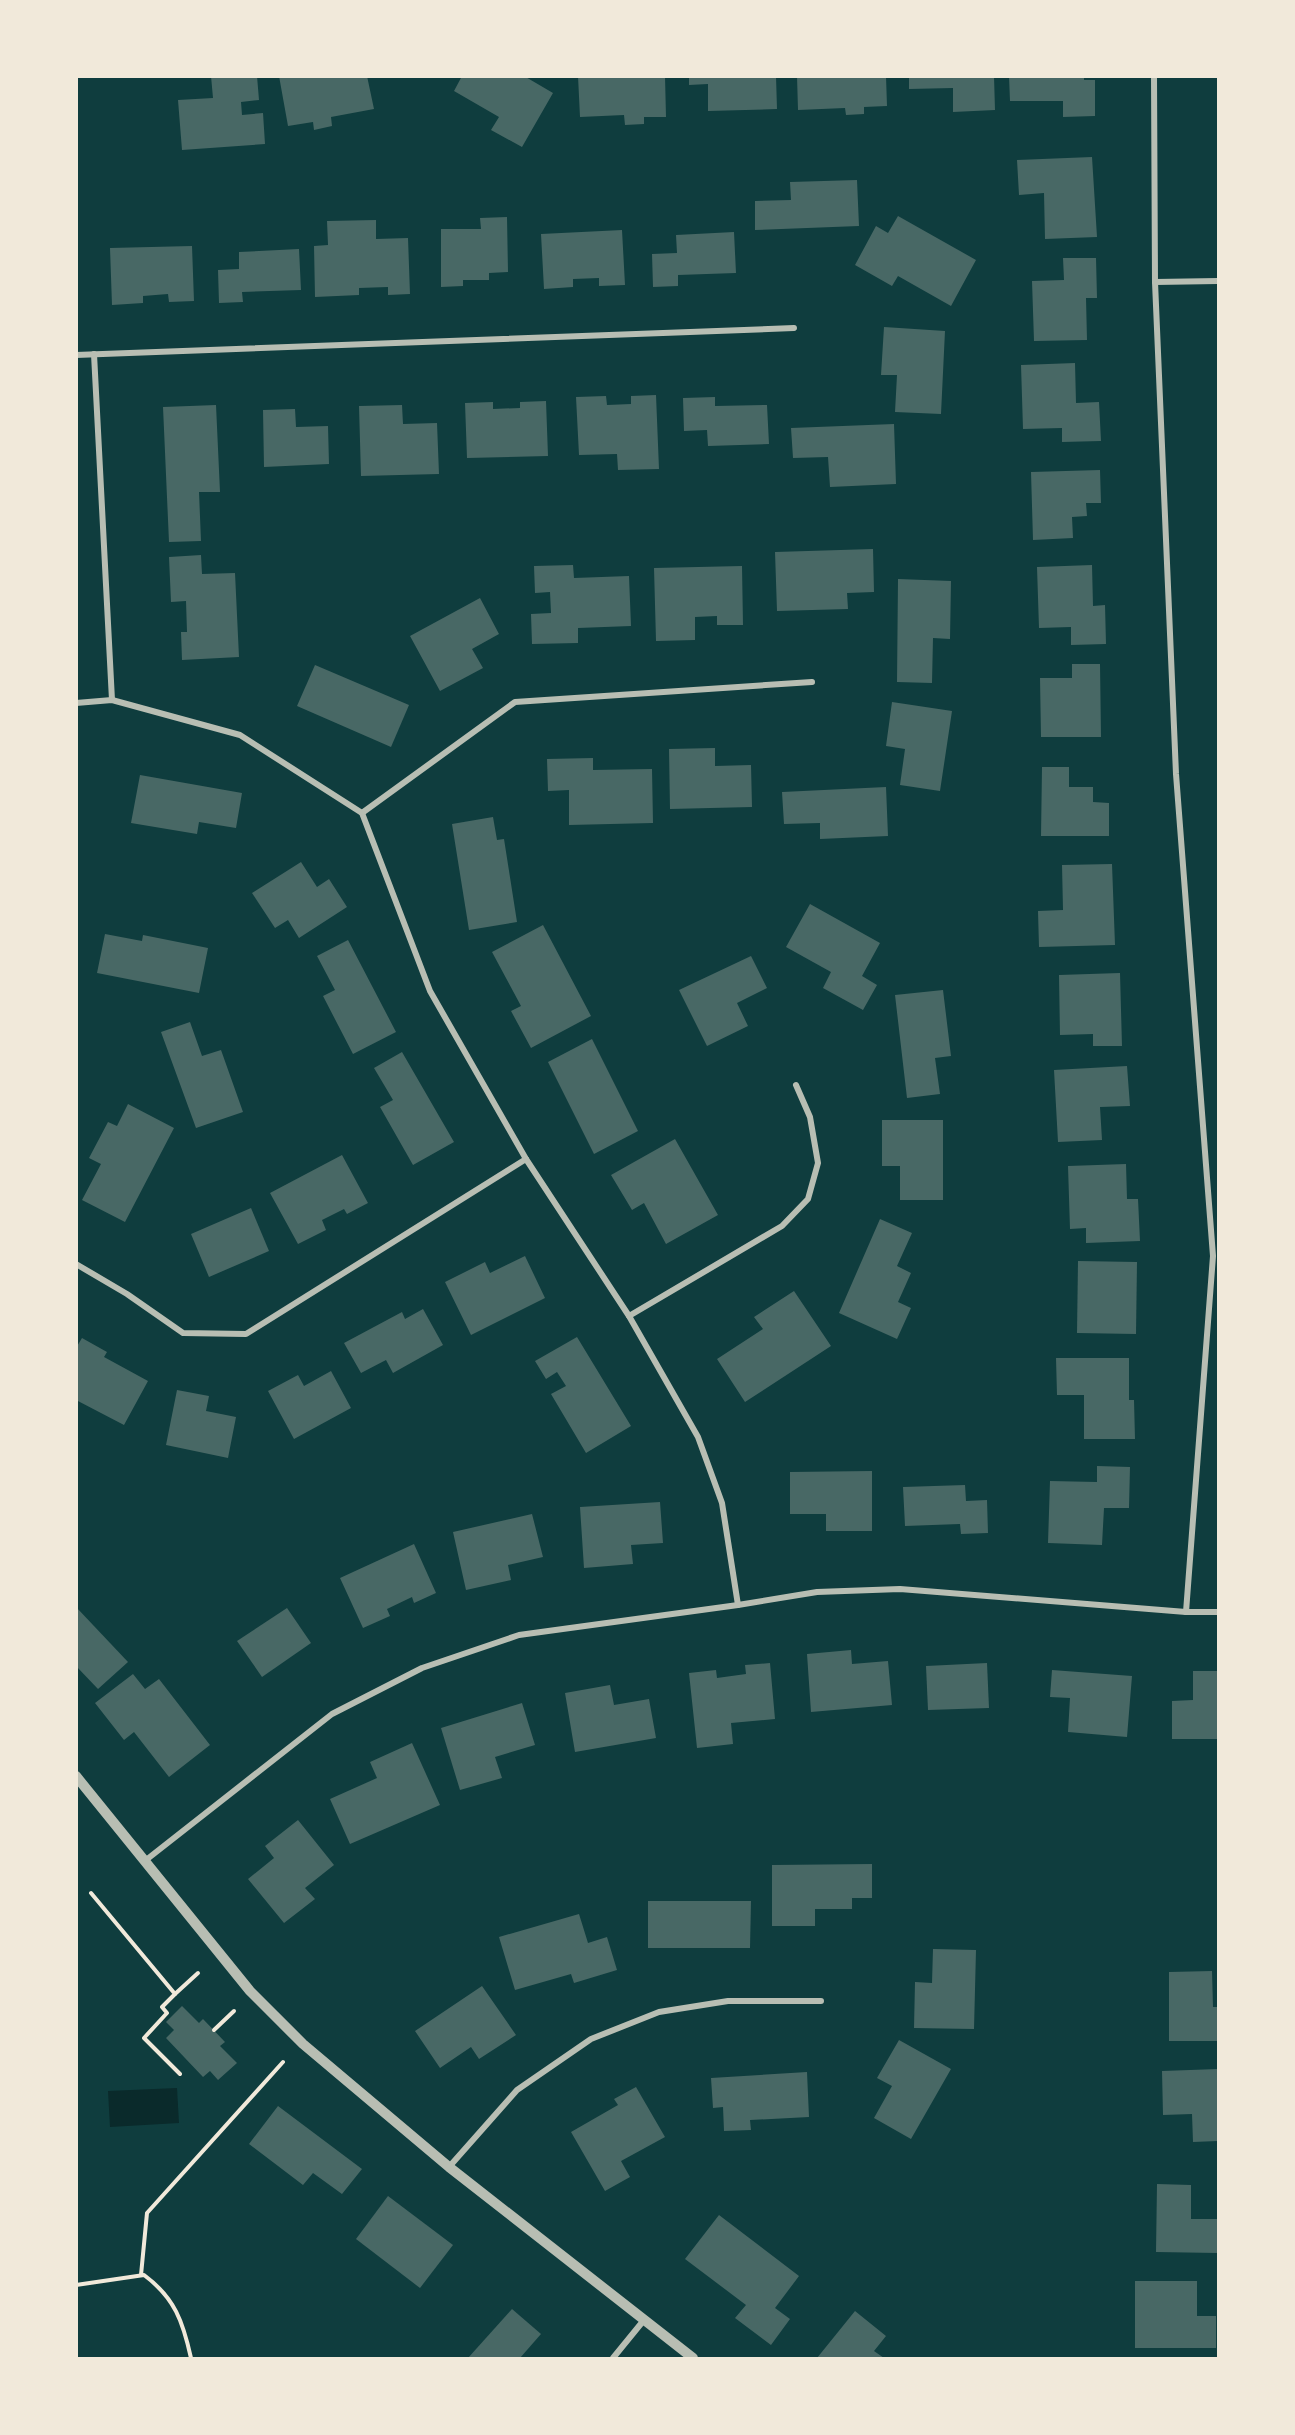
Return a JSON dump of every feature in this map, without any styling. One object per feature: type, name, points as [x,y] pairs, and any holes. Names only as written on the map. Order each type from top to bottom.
[{"type":"street","points":[[1154,76],[1155,282],[1176,774],[1213,1256],[1186,1612]]},
{"type":"street","points":[[1155,282],[1218,281]]},
{"type":"street","points":[[76,355],[794,328]]},
{"type":"street","points":[[94,354],[112,700]]},
{"type":"street","points":[[362,813],[515,702],[812,682]]},
{"type":"street","points":[[76,703],[112,700],[240,735],[362,813],[430,991],[526,1159],[629,1316],[698,1437],[722,1503],[738,1605]]},
{"type":"street","points":[[629,1316],[782,1226],[808,1199],[818,1163],[810,1117],[796,1086]]},
{"type":"street","points":[[76,1264],[127,1294],[183,1333],[246,1334],[526,1159]]},
{"type":"street","points":[[146,1860],[332,1714],[422,1668],[519,1635],[817,1592],[900,1589],[1186,1612],[1218,1612]]},
{"type":"street","points":[[76,1776],[258,1999],[328,2068],[449,2167],[693,2358]]},
{"type":"street","points":[[449,2167],[517,2090],[591,2039],[658,2012],[728,2001],[821,2001]]},
{"type":"street","points":[[613,2358],[644,2320]]},
{"type":"path","points":[[91,1893],[175,1994]]},
{"type":"path","points":[[180,2074],[144,2038],[167,2013],[162,2007],[198,1973]]},
{"type":"path","points":[[214,2030],[234,2011]]},
{"type":"path","points":[[141,2275],[147,2213],[284,2062]]},
{"type":"path","points":[[76,2285],[141,2275],[158,2286],[170,2300],[186,2333],[191,2358]]},
{"type":"water","points":[[177,2088],[179,2123],[110,2127],[108,2091]]},
{"type":"building","points":[[211,76],[257,76],[259,100],[241,102],[242,115],[263,113],[265,144],[182,150],[178,100],[213,98]]},
{"type":"building","points":[[279,76],[367,76],[374,109],[331,117],[332,126],[314,130],[313,122],[288,126]]},
{"type":"building","points":[[462,76],[524,76],[553,93],[522,147],[491,130],[499,117],[454,91]]},
{"type":"building","points":[[578,76],[665,76],[666,117],[644,117],[644,124],[625,125],[624,115],[580,117]]},
{"type":"building","points":[[689,76],[776,76],[777,109],[708,111],[708,84],[689,85]]},
{"type":"building","points":[[797,76],[886,76],[887,106],[864,107],[864,114],[846,115],[845,108],[798,110]]},
{"type":"building","points":[[909,76],[994,76],[995,110],[953,112],[953,88],[909,89]]},
{"type":"building","points":[[1009,76],[1084,76],[1084,80],[1095,80],[1095,116],[1063,117],[1063,101],[1010,101]]},
{"type":"building","points":[[1092,157],[1097,237],[1045,239],[1044,193],[1019,195],[1017,160]]},
{"type":"building","points":[[857,180],[859,226],[755,230],[755,201],[791,200],[790,182]]},
{"type":"building","points":[[898,216],[976,260],[951,306],[898,276],[892,286],[855,265],[876,226],[888,233]]},
{"type":"building","points":[[507,217],[508,272],[489,273],[489,280],[463,280],[463,286],[441,287],[441,229],[481,229],[480,218]]},
{"type":"building","points":[[376,220],[376,239],[408,238],[410,294],[388,295],[388,287],[359,288],[359,295],[315,297],[314,246],[328,245],[327,221]]},
{"type":"building","points":[[622,230],[625,285],[599,286],[599,278],[573,279],[573,287],[544,289],[541,234]]},
{"type":"building","points":[[734,232],[736,273],[678,275],[678,286],[653,287],[652,254],[677,253],[676,235]]},
{"type":"building","points":[[192,246],[194,301],[169,302],[168,294],[143,296],[143,303],[112,305],[110,248]]},
{"type":"building","points":[[299,249],[301,290],[242,292],[243,302],[219,303],[218,270],[239,269],[239,252]]},
{"type":"building","points":[[1063,258],[1096,258],[1097,298],[1086,298],[1087,340],[1034,341],[1032,281],[1064,280]]},
{"type":"building","points":[[884,327],[945,331],[941,414],[895,412],[897,375],[881,375]]},
{"type":"building","points":[[1075,363],[1076,403],[1099,402],[1101,441],[1062,442],[1062,428],[1023,429],[1021,365]]},
{"type":"building","points":[[656,395],[659,469],[618,470],[617,454],[579,455],[576,397],[606,396],[607,405],[631,404],[631,396]]},
{"type":"building","points":[[715,397],[715,406],[767,405],[769,444],[708,446],[707,430],[684,431],[683,398]]},
{"type":"building","points":[[546,401],[548,456],[467,458],[465,403],[493,402],[493,409],[520,408],[520,402]]},
{"type":"building","points":[[216,405],[220,492],[199,492],[201,541],[169,542],[163,407]]},
{"type":"building","points":[[402,405],[403,424],[437,423],[439,474],[361,476],[359,406]]},
{"type":"building","points":[[295,409],[296,427],[328,426],[329,464],[264,467],[263,410]]},
{"type":"building","points":[[894,424],[896,484],[830,487],[828,457],[793,458],[791,428]]},
{"type":"building","points":[[1100,470],[1101,503],[1086,503],[1087,516],[1072,517],[1073,538],[1033,540],[1031,472]]},
{"type":"building","points":[[873,549],[874,592],[847,593],[848,609],[777,611],[775,552]]},
{"type":"building","points":[[201,555],[202,574],[235,573],[239,657],[182,660],[181,632],[187,632],[186,601],[171,602],[169,557]]},
{"type":"building","points":[[573,565],[574,578],[629,576],[631,626],[578,628],[578,643],[532,644],[531,614],[551,613],[550,592],[535,593],[534,566]]},
{"type":"building","points":[[1092,565],[1093,606],[1105,605],[1106,644],[1071,645],[1071,627],[1039,628],[1037,567]]},
{"type":"building","points":[[742,566],[743,625],[717,625],[717,616],[695,617],[695,640],[656,641],[654,568]]},
{"type":"building","points":[[898,579],[951,581],[950,639],[933,638],[932,683],[897,682]]},
{"type":"building","points":[[480,598],[499,634],[472,649],[483,668],[440,691],[410,636]]},
{"type":"building","points":[[1072,664],[1100,664],[1101,737],[1041,737],[1040,678],[1072,678]]},
{"type":"building","points":[[315,665],[409,705],[391,747],[297,706]]},
{"type":"building","points":[[892,702],[952,711],[940,791],[900,785],[905,749],[886,746]]},
{"type":"building","points":[[715,748],[715,766],[751,765],[752,807],[670,809],[669,749]]},
{"type":"building","points":[[593,758],[593,770],[652,769],[653,823],[569,825],[569,790],[548,791],[547,759]]},
{"type":"building","points":[[1042,767],[1069,767],[1069,787],[1093,787],[1093,802],[1109,803],[1109,836],[1041,836]]},
{"type":"building","points":[[140,775],[242,793],[236,828],[199,822],[197,834],[131,823]]},
{"type":"building","points":[[886,787],[888,836],[820,839],[820,823],[784,824],[782,792]]},
{"type":"building","points":[[493,817],[497,840],[504,839],[517,922],[469,930],[452,824]]},
{"type":"building","points":[[301,862],[317,887],[329,879],[347,907],[299,938],[288,920],[275,928],[252,893]]},
{"type":"building","points":[[1112,864],[1115,945],[1039,947],[1038,911],[1063,910],[1062,865]]},
{"type":"building","points":[[810,904],[880,943],[862,976],[877,985],[863,1010],[823,988],[831,972],[786,947]]},
{"type":"building","points":[[543,925],[591,1016],[531,1048],[511,1011],[521,1006],[492,952]]},
{"type":"building","points":[[105,934],[142,941],[143,935],[208,948],[199,993],[97,973]]},
{"type":"building","points":[[348,940],[396,1032],[353,1054],[323,996],[335,990],[317,956]]},
{"type":"building","points":[[751,956],[767,988],[737,1003],[748,1026],[707,1046],[679,990]]},
{"type":"building","points":[[1120,973],[1122,1046],[1093,1046],[1093,1034],[1060,1035],[1059,975]]},
{"type":"building","points":[[943,990],[951,1056],[935,1058],[940,1094],[907,1098],[895,995]]},
{"type":"building","points":[[190,1022],[202,1056],[221,1050],[243,1112],[196,1128],[161,1032]]},
{"type":"building","points":[[592,1039],[638,1131],[594,1154],[548,1062]]},
{"type":"building","points":[[402,1052],[454,1142],[413,1165],[380,1107],[393,1100],[374,1068]]},
{"type":"building","points":[[1127,1066],[1130,1106],[1100,1107],[1102,1140],[1058,1142],[1054,1070]]},
{"type":"building","points":[[128,1104],[174,1128],[125,1222],[82,1200],[101,1164],[89,1158],[108,1122],[117,1126]]},
{"type":"building","points":[[882,1120],[943,1120],[943,1200],[900,1200],[900,1166],[882,1166]]},
{"type":"building","points":[[675,1139],[718,1215],[666,1244],[644,1203],[632,1210],[611,1175]]},
{"type":"building","points":[[342,1155],[368,1203],[347,1214],[344,1209],[322,1220],[326,1230],[298,1244],[270,1193]]},
{"type":"building","points":[[1126,1164],[1127,1199],[1138,1199],[1140,1241],[1086,1243],[1086,1228],[1070,1229],[1068,1166]]},
{"type":"building","points":[[251,1208],[269,1251],[209,1277],[191,1234]]},
{"type":"building","points":[[880,1219],[912,1233],[897,1266],[911,1273],[898,1302],[911,1308],[897,1339],[839,1313]]},
{"type":"building","points":[[525,1256],[545,1298],[471,1335],[445,1282],[485,1262],[490,1273]]},
{"type":"building","points":[[1078,1261],[1137,1262],[1136,1334],[1077,1333]]},
{"type":"building","points":[[794,1291],[831,1346],[745,1402],[717,1359],[763,1329],[754,1317]]},
{"type":"building","points":[[423,1309],[443,1345],[393,1373],[386,1360],[361,1373],[344,1343],[402,1312],[405,1319]]},
{"type":"building","points":[[577,1337],[631,1426],[586,1453],[551,1394],[566,1386],[557,1372],[546,1379],[535,1361]]},
{"type":"building","points":[[82,1338],[107,1352],[104,1357],[148,1381],[124,1425],[76,1400],[76,1348]]},
{"type":"building","points":[[1056,1358],[1129,1358],[1129,1400],[1134,1400],[1135,1439],[1084,1439],[1084,1395],[1057,1395]]},
{"type":"building","points":[[331,1371],[351,1408],[294,1439],[268,1391],[298,1375],[304,1386]]},
{"type":"building","points":[[177,1390],[209,1396],[206,1411],[236,1417],[228,1458],[166,1445]]},
{"type":"building","points":[[1097,1466],[1130,1467],[1129,1508],[1104,1508],[1102,1545],[1048,1543],[1050,1481],[1097,1482]]},
{"type":"building","points":[[872,1471],[872,1531],[826,1531],[826,1514],[790,1514],[790,1472]]},
{"type":"building","points":[[965,1485],[966,1501],[987,1500],[988,1533],[961,1534],[960,1524],[905,1526],[903,1487]]},
{"type":"building","points":[[660,1502],[663,1543],[631,1545],[633,1564],[584,1568],[580,1507]]},
{"type":"building","points":[[532,1514],[543,1557],[508,1565],[511,1580],[466,1590],[453,1532]]},
{"type":"building","points":[[414,1544],[436,1593],[414,1603],[412,1597],[387,1609],[390,1616],[363,1628],[340,1578]]},
{"type":"building","points":[[76,1607],[128,1662],[98,1689],[76,1666]]},
{"type":"building","points":[[287,1608],[311,1643],[262,1677],[237,1641]]},
{"type":"building","points":[[851,1650],[852,1664],[888,1661],[892,1705],[811,1712],[807,1654]]},
{"type":"building","points":[[770,1663],[775,1719],[731,1723],[733,1744],[697,1748],[689,1673],[716,1670],[717,1678],[746,1674],[745,1665]]},
{"type":"building","points":[[987,1663],[989,1708],[928,1710],[926,1666]]},
{"type":"building","points":[[1052,1670],[1132,1676],[1127,1737],[1068,1732],[1070,1698],[1050,1697]]},
{"type":"building","points":[[1193,1671],[1218,1671],[1218,1739],[1172,1739],[1172,1701],[1193,1700]]},
{"type":"building","points":[[133,1674],[145,1689],[159,1679],[210,1745],[169,1777],[134,1732],[124,1740],[95,1703]]},
{"type":"building","points":[[610,1685],[614,1705],[649,1699],[656,1738],[575,1752],[565,1693]]},
{"type":"building","points":[[522,1703],[535,1745],[495,1757],[502,1778],[460,1790],[441,1728]]},
{"type":"building","points":[[412,1743],[440,1805],[350,1844],[330,1799],[377,1778],[370,1762]]},
{"type":"building","points":[[298,1820],[334,1865],[305,1888],[315,1899],[284,1923],[248,1879],[274,1858],[265,1846]]},
{"type":"building","points":[[872,1864],[872,1898],[852,1898],[852,1909],[815,1909],[815,1926],[772,1926],[772,1865]]},
{"type":"building","points":[[648,1901],[751,1901],[750,1948],[648,1948]]},
{"type":"building","points":[[579,1914],[588,1943],[607,1937],[617,1970],[574,1983],[571,1974],[515,1990],[499,1937]]},
{"type":"building","points":[[933,1949],[976,1950],[974,2029],[914,2028],[915,1982],[932,1983]]},
{"type":"building","points":[[1212,1971],[1213,2007],[1218,2007],[1218,2041],[1169,2041],[1169,1972]]},
{"type":"building","points":[[482,1986],[516,2035],[479,2059],[471,2047],[440,2068],[415,2031]]},
{"type":"building","points":[[182,2006],[199,2023],[203,2019],[225,2042],[220,2046],[237,2063],[218,2080],[210,2071],[203,2077],[166,2038],[174,2030],[166,2022]]},
{"type":"building","points":[[899,2040],[951,2069],[911,2139],[874,2118],[892,2086],[877,2078]]},
{"type":"building","points":[[1218,2069],[1218,2141],[1193,2142],[1192,2114],[1163,2115],[1162,2071]]},
{"type":"building","points":[[807,2072],[809,2117],[750,2120],[751,2130],[724,2131],[723,2107],[713,2108],[711,2078]]},
{"type":"building","points":[[636,2087],[665,2137],[621,2161],[630,2177],[605,2191],[571,2132],[618,2105],[614,2099]]},
{"type":"building","points":[[278,2106],[362,2169],[342,2194],[313,2173],[303,2185],[249,2144]]},
{"type":"building","points":[[1157,2184],[1191,2185],[1191,2219],[1218,2219],[1218,2253],[1156,2252]]},
{"type":"building","points":[[388,2196],[453,2245],[420,2288],[356,2239]]},
{"type":"building","points":[[719,2215],[799,2276],[775,2308],[790,2319],[771,2345],[735,2318],[746,2305],[685,2259]]},
{"type":"building","points":[[1135,2281],[1197,2281],[1197,2316],[1216,2316],[1216,2348],[1135,2348]]},
{"type":"building","points":[[512,2309],[541,2334],[520,2358],[468,2358]]},
{"type":"building","points":[[855,2311],[886,2336],[874,2351],[884,2358],[817,2358]]}]
